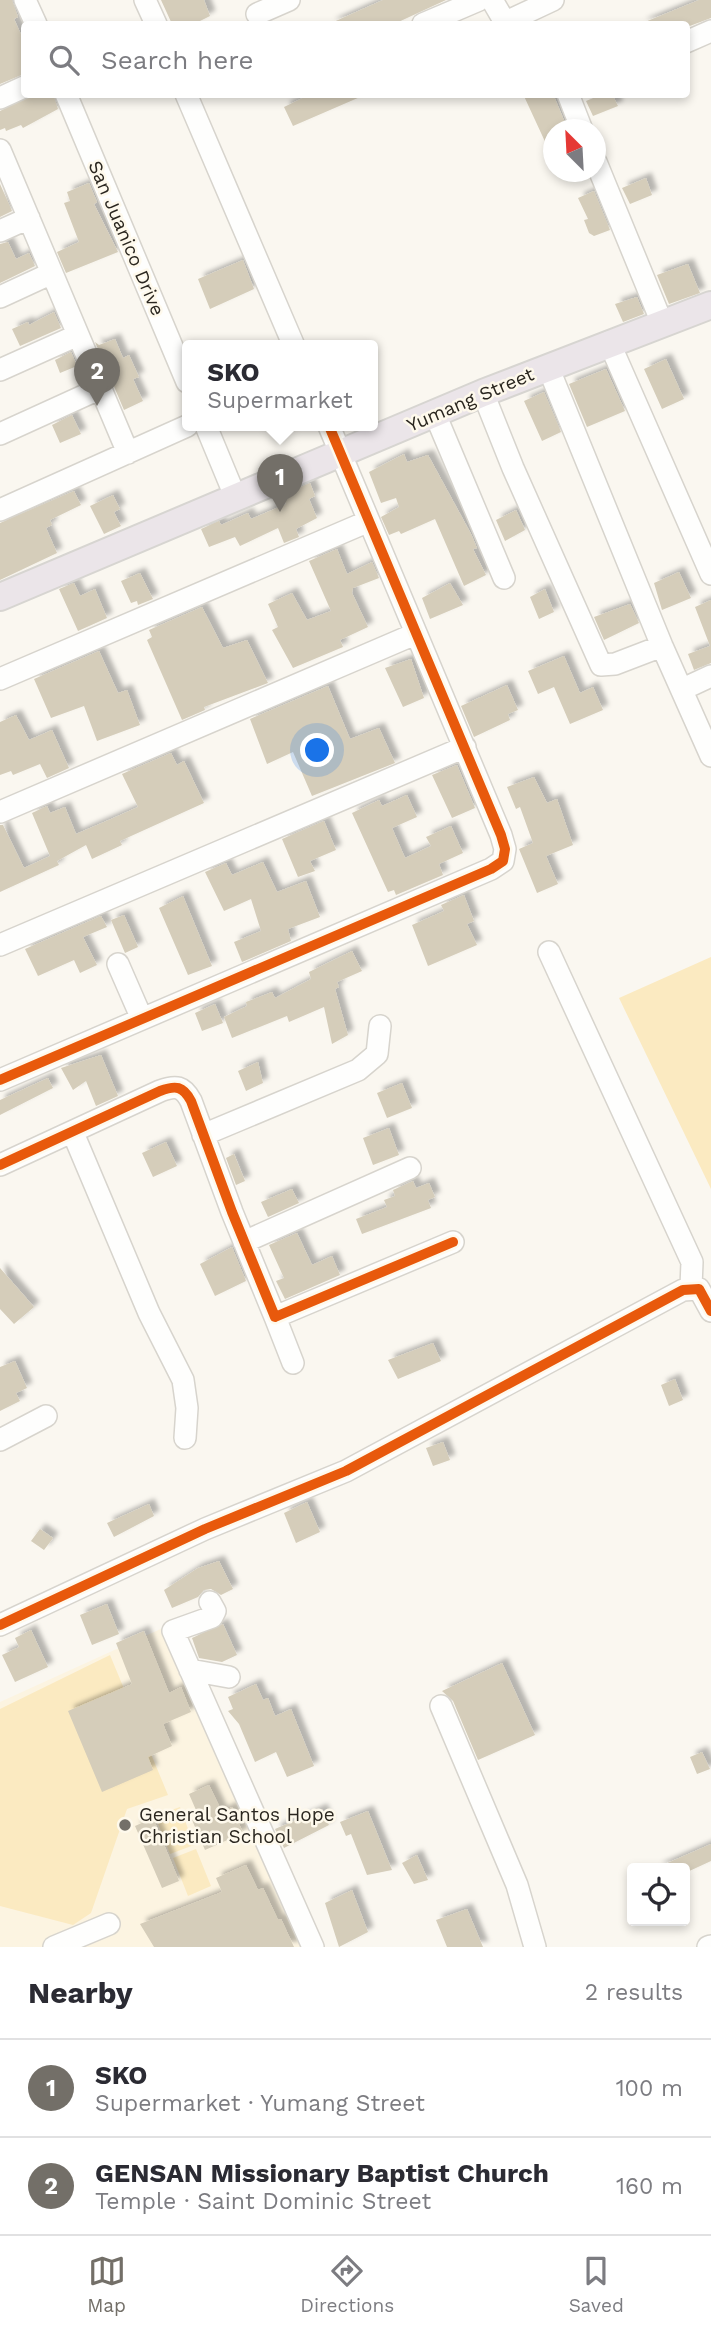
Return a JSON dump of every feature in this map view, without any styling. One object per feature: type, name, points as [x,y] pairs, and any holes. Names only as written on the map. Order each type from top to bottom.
[{"type":"main road","name":"Yumang Street","points":[[0,597],[484,393],[609,342],[711,305]]},
{"type":"street","points":[[25,0],[35,21]]},
{"type":"street","points":[[145,0],[155,21]]},
{"type":"street","points":[[256,13],[289,0]]},
{"type":"street","points":[[430,21],[479,0]]},
{"type":"street","points":[[492,0],[503,21]]},
{"type":"street","points":[[511,21],[553,0]]},
{"type":"street","points":[[690,41],[711,31]]},
{"type":"street","points":[[0,98],[21,88]]},
{"type":"street","name":"San Juanico Drive","points":[[68,98],[182,370]]},
{"type":"street","points":[[188,98],[291,340]]},
{"type":"street","points":[[570,98],[578,119]]},
{"type":"street","points":[[2,160],[128,453]]},
{"type":"street","points":[[604,182],[662,323]]},
{"type":"street","points":[[0,231],[29,218]]},
{"type":"street","points":[[0,297],[52,273]]},
{"type":"street","points":[[0,370],[78,335]]},
{"type":"street","points":[[609,342],[711,574]]},
{"type":"street","points":[[548,367],[662,646],[711,756]]},
{"type":"street","points":[[0,434],[101,388]]},
{"type":"street","points":[[484,393],[513,468],[601,665],[615,664],[662,646]]},
{"type":"street","points":[[435,414],[504,578]]},
{"type":"street","points":[[0,510],[182,428]]},
{"type":"street","points":[[208,431],[235,496]]},
{"type":"street","points":[[0,1080],[498,865],[505,855],[501,835],[465,747],[331,431]]},
{"type":"street","points":[[0,679],[369,521]]},
{"type":"street","points":[[0,812],[415,634]]},
{"type":"street","points":[[683,689],[711,676]]},
{"type":"street","points":[[1,941],[465,747]]},
{"type":"street","points":[[549,952],[692,1262],[691,1287]]},
{"type":"street","points":[[118,964],[142,1019]]},
{"type":"street","points":[[204,1135],[367,1065],[377,1054],[380,1026]]},
{"type":"street","points":[[0,1165],[160,1091],[178,1087],[184,1090],[191,1101],[293,1363]]},
{"type":"street","points":[[73,1133],[149,1312],[183,1380],[187,1408],[184,1438]]},
{"type":"street","points":[[244,1242],[410,1168]]},
{"type":"street","points":[[275,1318],[453,1242]]},
{"type":"street","points":[[0,1625],[205,1529],[346,1471],[691,1287],[699,1289],[711,1311]]},
{"type":"street","points":[[0,1440],[46,1416]]},
{"type":"street","points":[[210,1602],[215,1611],[212,1616],[173,1631],[216,1673],[313,1947]]},
{"type":"street","points":[[440,1706],[517,1885],[535,1947]]},
{"type":"street","points":[[54,1947],[109,1924]]},
{"type":"shaded area","points":[[711,957],[711,1189],[619,998]]},
{"type":"shaded area","name":"General Santos Hope Christian School","points":[[165,1627],[304,1947],[0,1947],[0,1702]]},
{"type":"shaded area","points":[[110,1655],[168,1795],[127,1809],[91,1913],[73,1925],[0,1906],[0,1709]]},
{"type":"shaded area","points":[[180,1807],[194,1845],[170,1854],[155,1816]]},
{"type":"shaded area","points":[[196,1849],[211,1886],[188,1896],[173,1858]]},
{"type":"building","points":[[0,0],[12,0],[18,17],[14,19],[21,34],[21,75],[0,84]]},
{"type":"building","points":[[161,0],[204,0],[210,16],[200,21],[171,21]]},
{"type":"building","points":[[383,0],[446,0],[400,21],[336,21]]},
{"type":"building","points":[[699,0],[711,0],[711,18],[690,26],[690,21],[647,21]]},
{"type":"building","points":[[27,98],[54,98],[58,109],[23,128],[21,125],[6,131],[5,128],[0,130],[0,111]]},
{"type":"building","points":[[303,98],[358,98],[293,126],[284,107]]},
{"type":"building","points":[[525,98],[555,98],[563,119],[543,119],[543,137]]},
{"type":"building","points":[[593,98],[614,98],[618,106],[593,116],[586,101]]},
{"type":"building","points":[[646,178],[652,195],[630,204],[622,188]]},
{"type":"building","points":[[89,183],[97,202],[94,204],[118,252],[66,273],[57,252],[79,242],[64,203],[70,201],[67,192]]},
{"type":"building","points":[[0,184],[12,211],[0,217]]},
{"type":"building","points":[[594,191],[610,230],[594,236],[589,233],[584,220],[588,219],[578,198]]},
{"type":"building","points":[[8,242],[16,259],[29,253],[35,266],[0,283],[0,244]]},
{"type":"building","points":[[243,260],[254,289],[210,309],[198,279]]},
{"type":"building","points":[[688,264],[700,293],[669,304],[657,275]]},
{"type":"building","points":[[637,297],[644,314],[623,322],[615,304]]},
{"type":"building","points":[[54,312],[61,328],[20,346],[12,329],[28,322],[29,325]]},
{"type":"building","points":[[115,339],[123,358],[129,355],[139,377],[133,379],[143,401],[124,410],[95,342],[99,345]]},
{"type":"building","points":[[71,352],[77,366],[60,373],[55,360]]},
{"type":"building","points":[[666,359],[684,399],[662,409],[644,369]]},
{"type":"building","points":[[606,369],[625,411],[587,427],[569,384]]},
{"type":"building","points":[[544,392],[561,432],[542,441],[524,401]]},
{"type":"building","points":[[72,415],[81,434],[60,443],[52,425]]},
{"type":"building","points":[[404,454],[407,462],[428,455],[471,534],[477,548],[473,549],[486,575],[464,586],[435,519],[401,534],[399,531],[389,535],[381,517],[399,507],[396,498],[381,503],[369,472]]},
{"type":"building","points":[[310,483],[315,496],[309,499],[317,518],[296,529],[299,537],[284,543],[278,528],[240,546],[235,537],[209,547],[201,529],[219,521],[221,525],[248,513],[251,519],[286,504],[282,495]]},
{"type":"building","points":[[74,491],[81,505],[50,520],[52,525],[46,528],[57,553],[0,580],[0,523]]},
{"type":"building","points":[[113,495],[120,509],[114,512],[121,526],[104,534],[90,506]]},
{"type":"building","points":[[516,510],[525,530],[505,541],[496,520]]},
{"type":"building","points":[[337,549],[347,574],[372,562],[379,578],[353,588],[352,593],[368,627],[340,640],[343,647],[293,668],[272,630],[278,627],[268,604],[292,593],[307,620],[331,611],[309,561]]},
{"type":"building","points":[[679,572],[691,598],[662,610],[654,583]]},
{"type":"building","points":[[140,573],[153,599],[138,605],[137,601],[131,603],[121,581]]},
{"type":"building","points":[[74,583],[80,596],[95,589],[107,618],[78,631],[59,589]]},
{"type":"building","points":[[450,583],[463,605],[430,619],[422,598]]},
{"type":"building","points":[[545,589],[554,612],[539,619],[530,597]]},
{"type":"building","points":[[711,600],[711,663],[694,670],[688,654],[710,646],[695,607]]},
{"type":"building","points":[[630,604],[639,623],[604,640],[594,617]]},
{"type":"building","points":[[202,607],[223,648],[247,640],[268,683],[204,707],[205,710],[182,720],[147,640],[152,637],[149,630]]},
{"type":"building","points":[[99,651],[118,693],[127,690],[140,725],[97,741],[84,706],[51,718],[34,679]]},
{"type":"building","points":[[564,656],[580,693],[593,687],[603,710],[570,724],[554,687],[538,694],[528,671]]},
{"type":"building","points":[[411,659],[424,698],[403,707],[385,668]]},
{"type":"building","points":[[507,685],[518,710],[508,714],[510,720],[474,737],[461,706]]},
{"type":"building","points":[[328,686],[350,739],[379,728],[395,763],[312,796],[293,752],[267,764],[250,719]]},
{"type":"building","points":[[16,715],[29,740],[52,730],[69,768],[47,778],[40,764],[13,775],[11,771],[0,775],[0,722]]},
{"type":"building","points":[[171,753],[177,765],[184,761],[204,803],[120,841],[122,845],[92,859],[86,845],[57,861],[59,865],[0,892],[0,825],[3,825],[24,868],[50,856],[32,813],[47,806],[50,813],[65,807],[76,834],[111,819],[138,807],[122,774]]},
{"type":"building","points":[[457,765],[475,808],[452,818],[432,775]]},
{"type":"building","points":[[534,777],[547,803],[557,799],[573,845],[546,856],[558,884],[537,893],[519,849],[533,843],[520,807],[516,809],[507,787]]},
{"type":"building","points":[[407,795],[417,817],[392,828],[405,858],[431,846],[426,837],[451,826],[463,853],[439,864],[443,875],[396,895],[394,890],[388,892],[352,813],[379,800],[382,806]]},
{"type":"building","points":[[324,821],[336,850],[310,861],[315,871],[298,877],[282,839]]},
{"type":"building","points":[[263,862],[277,892],[306,881],[320,917],[288,929],[291,941],[242,962],[234,942],[261,931],[251,899],[224,911],[205,872],[226,863],[232,875]]},
{"type":"building","points":[[464,895],[474,921],[467,924],[477,945],[428,966],[412,925],[444,911],[441,905]]},
{"type":"building","points":[[183,896],[212,966],[188,975],[159,908]]},
{"type":"building","points":[[124,915],[138,947],[125,953],[111,920]]},
{"type":"building","points":[[101,916],[107,927],[83,937],[97,965],[80,973],[74,960],[38,976],[25,949]]},
{"type":"building","points":[[352,951],[362,971],[337,982],[339,987],[335,989],[348,1035],[332,1044],[324,1007],[289,1022],[287,1016],[232,1038],[224,1017],[247,1006],[246,1002],[272,992],[275,998],[311,979],[309,972]]},
{"type":"building","points":[[215,1004],[223,1023],[202,1031],[195,1013]]},
{"type":"building","points":[[101,1055],[118,1096],[96,1106],[86,1081],[73,1090],[61,1068]]},
{"type":"building","points":[[258,1062],[263,1083],[246,1091],[238,1071]]},
{"type":"building","points":[[48,1078],[53,1088],[0,1115],[0,1100]]},
{"type":"building","points":[[402,1083],[412,1108],[387,1118],[377,1093]]},
{"type":"building","points":[[389,1128],[399,1155],[373,1165],[363,1138]]},
{"type":"building","points":[[166,1142],[177,1166],[153,1177],[142,1153]]},
{"type":"building","points":[[234,1154],[245,1181],[236,1185],[226,1158]]},
{"type":"building","points":[[413,1181],[416,1188],[429,1183],[435,1197],[428,1200],[431,1208],[362,1234],[356,1219],[387,1207],[384,1200],[395,1196],[393,1190]]},
{"type":"building","points":[[292,1189],[299,1203],[268,1217],[261,1202]]},
{"type":"building","points":[[297,1233],[312,1265],[332,1256],[340,1275],[285,1299],[276,1281],[284,1278],[269,1245]]},
{"type":"building","points":[[232,1247],[246,1281],[215,1296],[200,1264]]},
{"type":"building","points":[[0,1268],[34,1307],[14,1324],[0,1309]]},
{"type":"building","points":[[433,1343],[441,1361],[398,1379],[388,1360]]},
{"type":"building","points":[[15,1361],[27,1388],[16,1393],[20,1401],[0,1411],[0,1367]]},
{"type":"building","points":[[675,1379],[683,1400],[669,1406],[661,1385]]},
{"type":"building","points":[[443,1442],[450,1460],[433,1466],[426,1448]]},
{"type":"building","points":[[307,1502],[320,1532],[296,1543],[284,1513]]},
{"type":"building","points":[[149,1504],[154,1516],[114,1537],[107,1523]]},
{"type":"building","points":[[40,1529],[53,1538],[44,1550],[31,1541]]},
{"type":"building","points":[[219,1561],[233,1589],[221,1595],[211,1589],[204,1590],[198,1597],[172,1608],[164,1590],[198,1568]]},
{"type":"building","points":[[107,1604],[119,1634],[92,1645],[80,1615]]},
{"type":"building","points":[[223,1624],[237,1655],[222,1662],[199,1658],[192,1638]]},
{"type":"building","points":[[31,1630],[48,1667],[15,1682],[2,1655],[19,1647],[15,1638]]},
{"type":"building","points":[[144,1631],[169,1693],[181,1687],[191,1712],[163,1724],[172,1746],[148,1757],[153,1770],[102,1792],[68,1711],[132,1684],[116,1643]]},
{"type":"building","points":[[502,1663],[535,1735],[478,1760],[453,1701],[442,1691]]},
{"type":"building","points":[[256,1684],[263,1700],[268,1698],[275,1716],[291,1709],[314,1766],[287,1777],[276,1752],[255,1762],[239,1724],[228,1711],[233,1709],[228,1697]]},
{"type":"building","points":[[702,1752],[710,1769],[697,1774],[690,1757]]},
{"type":"building","points":[[209,1785],[222,1812],[232,1807],[243,1833],[205,1850],[192,1820],[199,1817],[189,1794]]},
{"type":"building","points":[[322,1809],[329,1825],[284,1848],[275,1829]]},
{"type":"building","points":[[368,1811],[392,1870],[367,1875],[351,1834],[346,1836],[340,1822]]},
{"type":"building","points":[[153,1818],[179,1881],[162,1888],[135,1826]]},
{"type":"building","points":[[711,1844],[711,1861],[690,1871],[690,1863],[667,1863]]},
{"type":"building","points":[[417,1855],[428,1880],[414,1884],[402,1863]]},
{"type":"building","points":[[246,1865],[258,1890],[263,1888],[294,1947],[154,1947],[140,1924],[222,1892],[216,1878]]},
{"type":"building","points":[[352,1890],[368,1932],[339,1947],[325,1903]]},
{"type":"building","points":[[467,1909],[483,1947],[447,1947],[436,1920]]},
{"type":"cycle path","points":[[0,1080],[491,869],[503,861],[505,849],[501,835],[331,431]]},
{"type":"cycle path","points":[[0,1165],[160,1091],[178,1088],[185,1092],[191,1101],[275,1317],[453,1242]]},
{"type":"cycle path","points":[[0,1625],[205,1529],[346,1471],[683,1290],[699,1289],[711,1311]]},
{"type":"place","name":"GENSAN Missionary Baptist Church","points":[[97,406]]},
{"type":"place","name":"SKO","points":[[280,512]]},
{"type":"place","name":"General Santos Hope Christian School","points":[[125,1825]]}]
